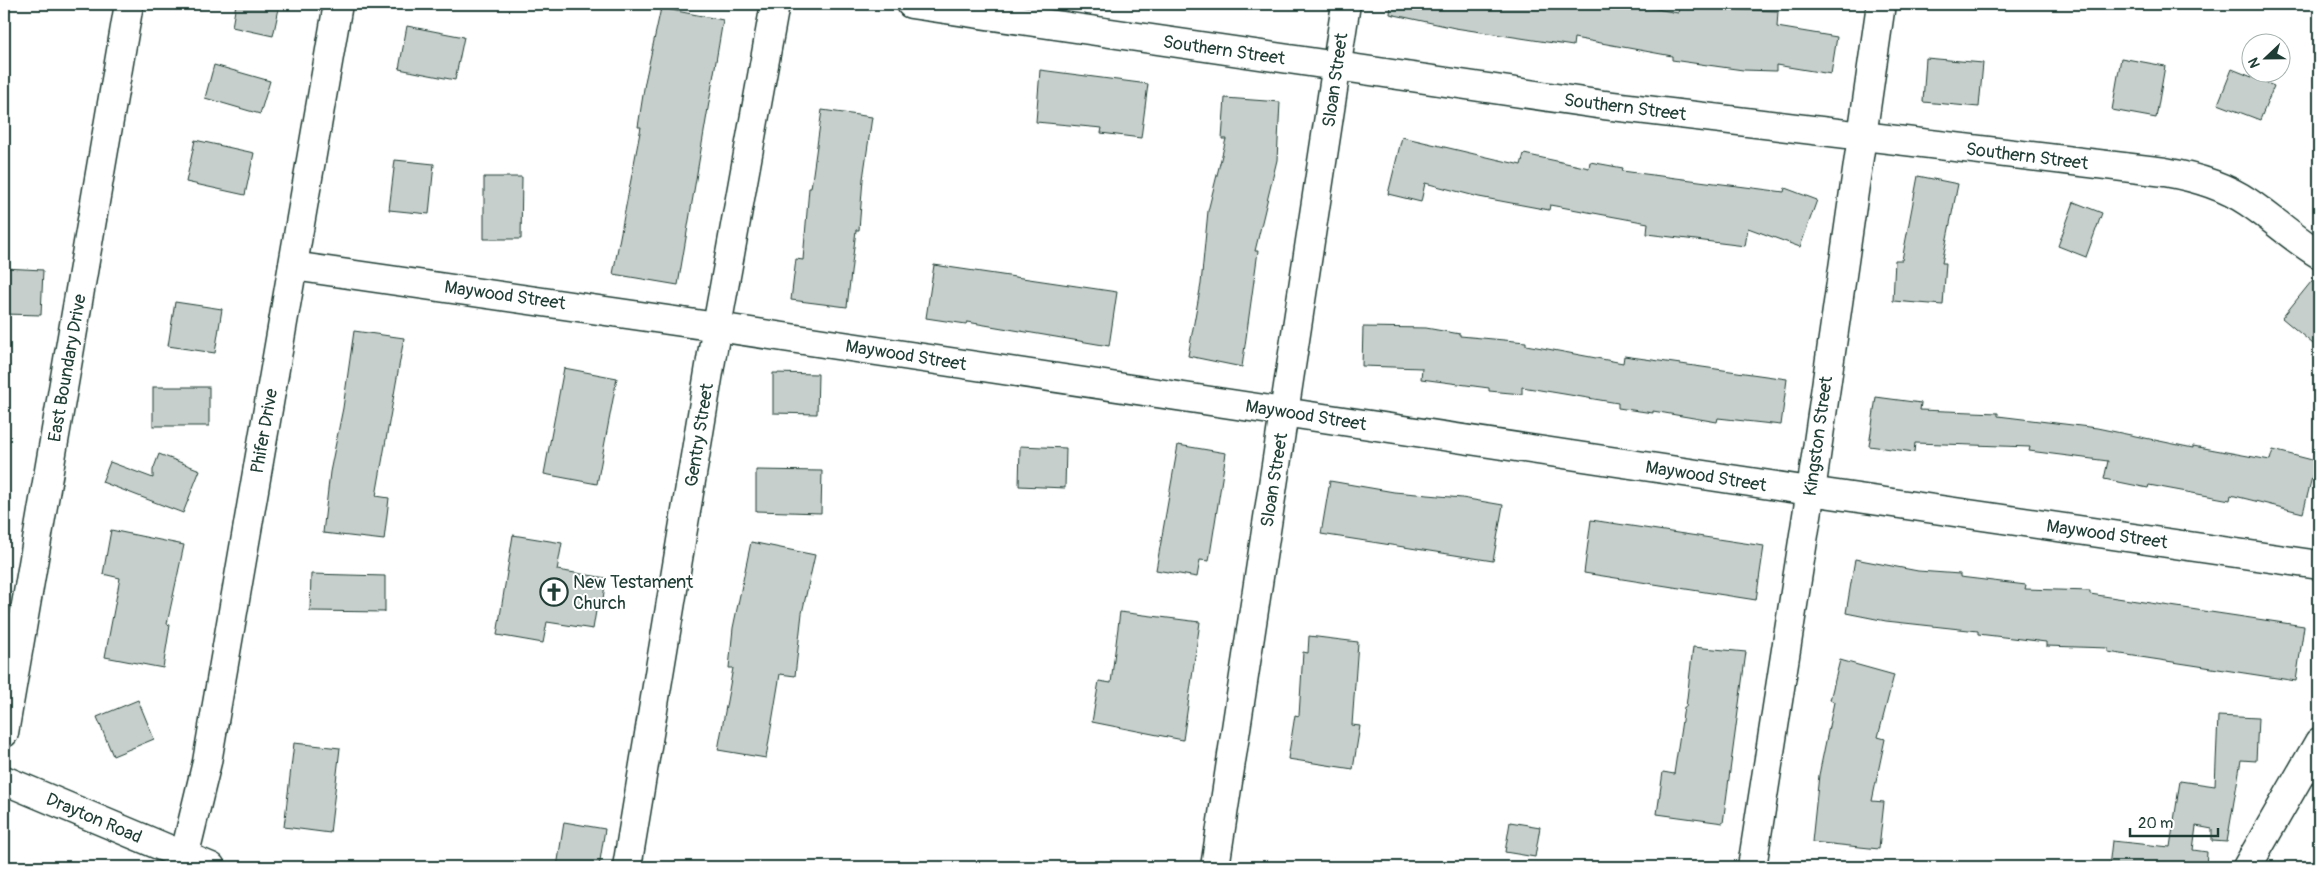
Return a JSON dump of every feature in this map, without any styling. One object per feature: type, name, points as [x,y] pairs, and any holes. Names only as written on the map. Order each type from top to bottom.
[{"type":"street","name":"East Boundary Drive","points":[[4,733],[130,4]]},
{"type":"street","name":"Phifer Drive","points":[[182,862],[207,762],[338,4]]},
{"type":"street","name":"Gentry Street","points":[[628,867],[717,326],[775,4]]},
{"type":"street","name":"Southern Street","points":[[911,4],[1604,105],[2194,177],[2221,187],[2247,201],[2319,254]]},
{"type":"street","name":"Sloan Street","points":[[1215,867],[1346,4]]},
{"type":"street","name":"Kingston Street","points":[[1752,867],[1882,4]]},
{"type":"street","name":"Maywood Street","points":[[293,266],[717,326],[1810,491],[2319,565]]},
{"type":"street","points":[[2247,867],[2315,759]]},
{"type":"street","name":"Drayton Road","points":[[4,780],[182,862],[211,867]]},
{"type":"building","points":[[236,4],[280,4],[273,36],[232,27]]},
{"type":"building","points":[[1391,4],[1630,4],[1678,13],[1680,4],[1714,4],[1713,9],[1778,11],[1777,27],[1837,37],[1831,74],[1776,65],[1776,71],[1743,70],[1672,60],[1672,56],[1574,38],[1573,46],[1455,28],[1390,14]]},
{"type":"building","points":[[661,8],[723,20],[678,285],[613,274],[641,127],[638,127],[645,82]]},
{"type":"building","points":[[407,26],[464,37],[455,80],[399,69]]},
{"type":"building","points":[[1926,58],[1983,63],[1979,107],[1923,102]]},
{"type":"building","points":[[2121,58],[2165,66],[2156,118],[2112,110]]},
{"type":"building","points":[[214,65],[270,81],[260,114],[205,98]]},
{"type":"building","points":[[2232,69],[2240,72],[2240,82],[2264,82],[2274,86],[2260,120],[2218,104]]},
{"type":"building","points":[[1040,70],[1148,84],[1141,138],[1101,133],[1102,128],[1036,122]]},
{"type":"building","points":[[1225,98],[1280,102],[1277,160],[1255,251],[1258,251],[1242,367],[1188,356],[1201,284],[1208,211],[1226,139],[1222,139]]},
{"type":"building","points":[[822,110],[872,117],[863,179],[859,230],[856,230],[847,307],[791,300],[796,259],[803,260],[809,188],[811,188]]},
{"type":"building","points":[[1402,137],[1521,165],[1524,154],[1589,168],[1590,162],[1623,168],[1622,171],[1784,192],[1785,188],[1817,200],[1800,247],[1748,228],[1745,246],[1647,234],[1648,223],[1550,205],[1549,210],[1479,197],[1425,183],[1421,202],[1388,194]]},
{"type":"building","points":[[195,140],[254,153],[245,195],[186,182]]},
{"type":"building","points":[[395,160],[434,164],[429,214],[389,210]]},
{"type":"building","points":[[1918,176],[1958,184],[1942,263],[1946,263],[1943,305],[1893,301],[1895,260],[1902,260]]},
{"type":"building","points":[[484,177],[522,177],[521,239],[484,239]]},
{"type":"building","points":[[2074,202],[2102,213],[2086,257],[2058,246]]},
{"type":"building","points":[[934,265],[1117,292],[1109,346],[967,322],[966,324],[926,318]]},
{"type":"building","points":[[4,268],[43,270],[41,315],[4,314]]},
{"type":"building","points":[[2319,272],[2319,349],[2282,318]]},
{"type":"building","points":[[175,302],[222,309],[215,353],[168,346]]},
{"type":"building","points":[[1363,327],[1426,328],[1460,334],[1460,336],[1526,342],[1526,345],[1623,363],[1624,356],[1787,379],[1781,425],[1718,418],[1717,422],[1653,411],[1653,413],[1618,408],[1618,403],[1522,387],[1522,394],[1489,391],[1489,388],[1421,379],[1422,368],[1362,366]]},
{"type":"building","points":[[354,331],[404,338],[376,496],[389,498],[384,540],[323,533],[330,472],[343,408]]},
{"type":"building","points":[[564,368],[617,378],[597,484],[544,474]]},
{"type":"building","points":[[773,373],[818,374],[817,414],[773,413]]},
{"type":"building","points":[[153,387],[209,387],[209,426],[153,426]]},
{"type":"building","points":[[1876,397],[1921,403],[1920,410],[1998,413],[1998,416],[2097,428],[2193,448],[2193,446],[2270,460],[2273,450],[2316,461],[2303,513],[2231,495],[2230,500],[2149,485],[2148,488],[2104,479],[2108,461],[2029,451],[2030,447],[1915,443],[1914,452],[1869,446]]},
{"type":"building","points":[[1178,445],[1226,453],[1209,561],[1200,560],[1197,577],[1156,570]]},
{"type":"building","points":[[1020,446],[1066,448],[1065,488],[1019,486]]},
{"type":"building","points":[[159,454],[200,470],[183,513],[102,482],[110,462],[153,478],[153,470]]},
{"type":"building","points":[[756,470],[822,471],[821,513],[756,511]]},
{"type":"building","points":[[1330,481],[1394,492],[1462,498],[1503,505],[1493,561],[1321,534]]},
{"type":"building","points":[[1591,520],[1764,546],[1756,600],[1584,573]]},
{"type":"building","points":[[111,530],[184,545],[167,624],[170,625],[163,668],[105,657],[120,578],[103,574]]},
{"type":"building","name":"New Testament Church","points":[[513,535],[562,543],[557,570],[606,578],[602,606],[597,605],[593,629],[547,622],[543,643],[497,635]]},
{"type":"building","points":[[751,542],[815,555],[802,613],[795,676],[780,674],[766,758],[718,750],[733,668],[729,668],[733,628]]},
{"type":"building","points":[[1855,559],[1918,571],[1960,574],[1960,577],[2026,585],[2025,589],[2090,591],[2090,594],[2304,626],[2296,681],[2108,652],[2108,648],[2046,646],[2046,642],[1978,634],[1978,631],[1886,621],[1846,613]]},
{"type":"building","points":[[311,574],[385,576],[385,612],[310,611]]},
{"type":"building","points":[[1120,612],[1200,622],[1183,740],[1092,722],[1099,681],[1111,683]]},
{"type":"building","points":[[1309,636],[1358,642],[1352,725],[1360,726],[1353,769],[1288,759],[1295,715],[1299,716],[1303,652],[1308,653]]},
{"type":"building","points":[[1693,647],[1746,652],[1723,823],[1657,814],[1663,772],[1674,774],[1684,707],[1686,707]]},
{"type":"building","points":[[1840,660],[1894,675],[1878,737],[1885,739],[1872,801],[1884,802],[1879,849],[1812,842],[1819,775],[1834,702],[1830,700]]},
{"type":"building","points":[[138,700],[154,739],[113,756],[97,717]]},
{"type":"building","points":[[2218,716],[2258,718],[2256,761],[2241,760],[2227,842],[2212,841],[2212,829],[2196,826],[2193,850],[2207,852],[2206,867],[2109,867],[2112,841],[2170,847],[2180,781],[2215,786]]},
{"type":"building","points":[[294,743],[340,748],[330,833],[284,827]]},
{"type":"building","points":[[564,822],[605,829],[599,867],[557,867]]},
{"type":"building","points":[[1510,822],[1540,827],[1535,857],[1505,852]]},
{"type":"place","name":"New Testament Church","points":[[554,592]]}]
